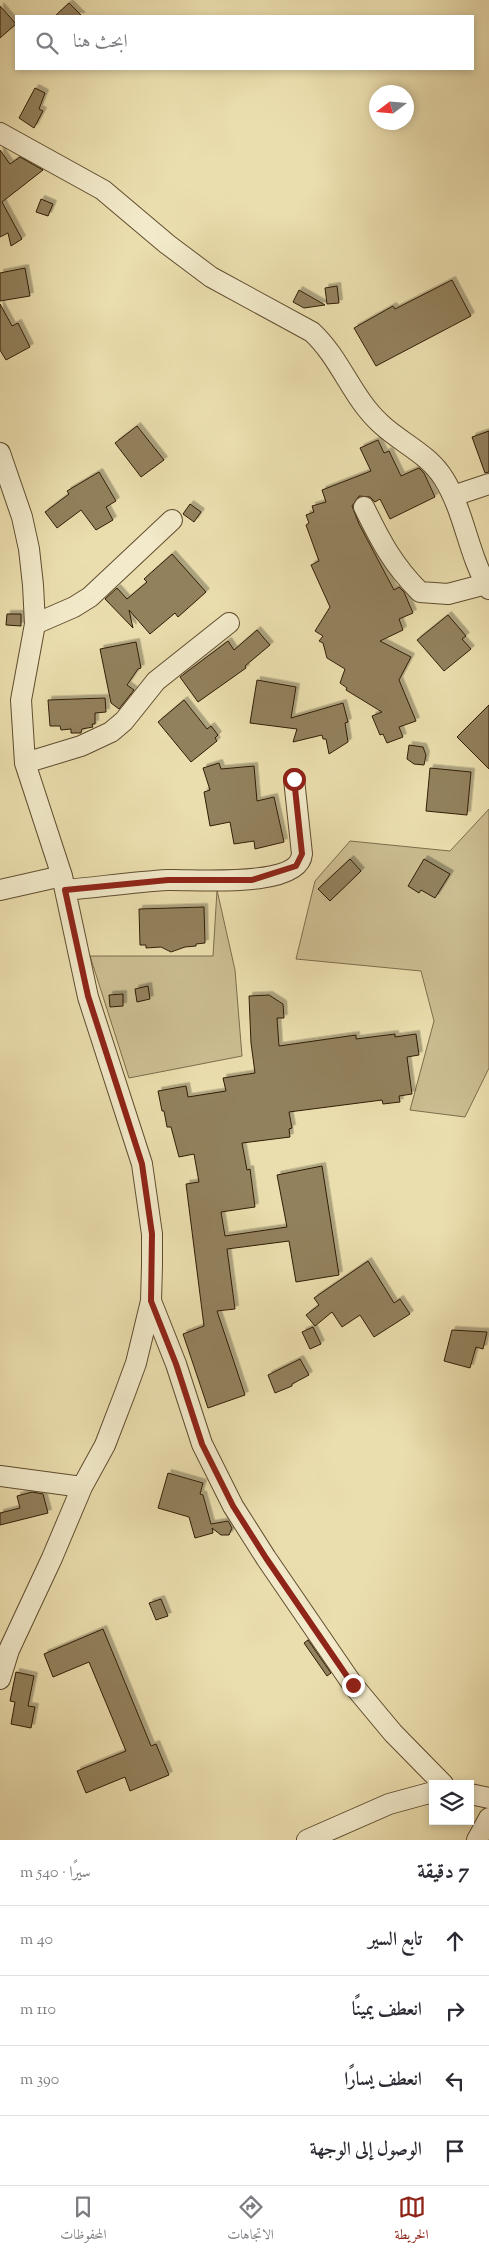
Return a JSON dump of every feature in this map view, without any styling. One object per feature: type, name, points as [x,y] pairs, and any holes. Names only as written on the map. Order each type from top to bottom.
[{"type":"street","points":[[0,134],[103,190],[167,244],[211,277],[312,332],[338,361],[366,408],[381,424],[432,463],[444,478],[453,496],[487,586],[448,594],[420,592],[400,571],[382,544],[364,507]]},
{"type":"street","points":[[0,454],[22,517],[29,550],[35,624],[21,700],[25,762],[64,883],[88,996],[142,1164],[152,1234],[151,1301],[136,1362],[105,1445],[82,1486],[52,1558],[9,1650],[0,1679]]},
{"type":"street","points":[[453,496],[489,484]]},
{"type":"street","points":[[35,624],[74,607],[90,597],[172,520]]},
{"type":"street","points":[[25,762],[80,746],[111,732],[124,721],[156,681],[229,623]]},
{"type":"street","points":[[0,890],[64,883],[252,880],[296,866],[302,854],[294,779]]},
{"type":"street","points":[[151,1301],[176,1364],[202,1444],[233,1506],[266,1558],[353,1685],[393,1733],[440,1780]]},
{"type":"street","points":[[0,1476],[82,1486]]},
{"type":"street","points":[[307,1840],[389,1804],[429,1793]]},
{"type":"street","points":[[474,1795],[489,1798]]},
{"type":"street","points":[[477,1840],[489,1818]]},
{"type":"shaded area","points":[[489,809],[489,1068],[465,1117],[410,1110],[434,1021],[421,971],[296,959],[315,881],[350,841],[450,851]]},
{"type":"shaded area","points":[[217,890],[235,970],[242,1056],[129,1078],[90,956],[213,956]]},
{"type":"building","points":[[69,3],[81,15],[56,15]]},
{"type":"building","points":[[0,6],[15,25],[0,38]]},
{"type":"building","points":[[35,88],[45,93],[39,109],[43,111],[34,128],[19,118]]},
{"type":"building","points":[[0,150],[10,164],[20,157],[43,170],[2,202],[22,239],[11,246],[8,233],[0,237]]},
{"type":"building","points":[[41,199],[53,204],[48,216],[36,212]]},
{"type":"building","points":[[25,268],[30,296],[0,301],[0,273]]},
{"type":"building","points":[[452,280],[471,316],[376,366],[354,328],[393,306],[395,309]]},
{"type":"building","points":[[337,286],[339,303],[327,304],[325,288]]},
{"type":"building","points":[[299,290],[325,305],[304,308],[293,302]]},
{"type":"building","points":[[0,304],[12,326],[18,323],[30,347],[6,360],[0,350]]},
{"type":"building","points":[[137,426],[164,460],[141,477],[115,443]]},
{"type":"building","points":[[489,431],[489,472],[485,473],[472,437]]},
{"type":"building","points":[[378,440],[384,453],[389,451],[401,476],[419,468],[424,473],[435,497],[390,519],[380,499],[375,502],[370,497],[359,496],[352,506],[359,524],[394,590],[399,587],[404,592],[413,613],[399,619],[403,630],[380,641],[411,657],[399,680],[416,721],[399,727],[403,737],[387,743],[383,734],[380,735],[372,716],[382,712],[346,690],[347,688],[340,683],[345,669],[327,658],[323,643],[319,641],[323,636],[315,631],[330,607],[311,565],[319,561],[306,525],[309,523],[306,515],[314,512],[312,506],[326,502],[322,490],[371,471],[360,448]]},
{"type":"building","points":[[99,472],[116,501],[106,507],[113,520],[96,530],[81,510],[57,528],[45,512],[69,494],[67,491]]},
{"type":"building","points":[[190,504],[201,512],[194,522],[183,514]]},
{"type":"building","points":[[172,554],[206,592],[178,617],[175,613],[150,634],[129,610],[133,628],[105,599],[117,588],[127,599],[147,582],[144,579]]},
{"type":"building","points":[[7,614],[21,614],[21,626],[6,625]]},
{"type":"building","points":[[448,615],[466,636],[462,639],[471,649],[444,671],[417,640]]},
{"type":"building","points":[[257,630],[270,645],[245,666],[246,668],[198,702],[180,677],[228,641],[234,650]]},
{"type":"building","points":[[136,642],[141,668],[138,669],[127,685],[134,690],[119,709],[111,703],[100,649]]},
{"type":"building","points":[[257,680],[296,687],[291,718],[343,703],[348,722],[345,723],[348,742],[329,754],[326,739],[323,739],[322,735],[293,742],[297,729],[250,723]]},
{"type":"building","points":[[105,698],[106,712],[95,713],[95,724],[92,724],[93,727],[82,729],[81,733],[71,733],[71,729],[61,730],[60,726],[50,726],[48,700]]},
{"type":"building","points":[[184,700],[207,729],[211,726],[218,735],[215,738],[217,741],[191,762],[158,722]]},
{"type":"building","points":[[489,705],[489,769],[457,737]]},
{"type":"building","points":[[409,745],[423,747],[426,755],[424,765],[414,764],[407,759]]},
{"type":"building","points":[[219,763],[221,769],[254,766],[257,801],[274,797],[284,842],[255,849],[254,841],[234,844],[230,822],[210,826],[204,792],[210,790],[203,768]]},
{"type":"building","points":[[430,768],[471,772],[467,815],[426,811]]},
{"type":"building","points":[[350,859],[361,871],[330,901],[318,889]]},
{"type":"building","points":[[424,859],[450,874],[435,898],[421,890],[419,893],[408,886]]},
{"type":"building","points":[[204,907],[205,943],[171,952],[161,947],[146,948],[146,945],[140,945],[139,909]]},
{"type":"building","points":[[148,986],[150,999],[137,1002],[135,989]]},
{"type":"building","points":[[123,994],[123,1006],[110,1007],[109,995]]},
{"type":"building","points":[[269,995],[283,1004],[284,1018],[277,1018],[279,1046],[356,1035],[356,1039],[395,1034],[395,1037],[416,1034],[419,1055],[407,1057],[412,1094],[399,1096],[400,1102],[383,1104],[382,1100],[289,1112],[292,1128],[289,1129],[290,1137],[242,1143],[247,1170],[250,1169],[255,1207],[221,1212],[225,1236],[287,1227],[277,1175],[322,1166],[339,1275],[296,1282],[289,1241],[227,1249],[235,1309],[217,1311],[245,1395],[208,1408],[183,1334],[204,1326],[186,1184],[199,1182],[194,1154],[179,1157],[171,1127],[167,1127],[158,1091],[186,1086],[188,1097],[226,1091],[223,1078],[255,1073],[251,1043],[249,996]]},
{"type":"building","points":[[368,1261],[394,1303],[400,1299],[410,1314],[374,1337],[360,1315],[342,1327],[332,1312],[315,1326],[306,1315],[319,1305],[314,1298]]},
{"type":"building","points":[[313,1327],[321,1344],[310,1349],[302,1332]]},
{"type":"building","points":[[452,1330],[487,1332],[483,1349],[476,1347],[470,1368],[444,1361]]},
{"type":"building","points":[[300,1359],[309,1375],[292,1384],[292,1386],[275,1393],[268,1375]]},
{"type":"building","points":[[168,1473],[203,1483],[200,1494],[203,1495],[211,1524],[228,1521],[232,1528],[229,1535],[221,1535],[212,1528],[213,1533],[195,1538],[189,1517],[158,1508]]},
{"type":"building","points":[[32,1492],[43,1494],[48,1513],[0,1525],[0,1513],[20,1508],[17,1496]]},
{"type":"building","points":[[161,1599],[168,1616],[156,1620],[149,1603]]},
{"type":"building","points":[[103,1629],[151,1746],[156,1744],[169,1775],[130,1791],[125,1777],[86,1793],[77,1771],[126,1751],[89,1662],[53,1677],[44,1654]]},
{"type":"building","points":[[308,1640],[331,1673],[327,1676],[304,1643]]},
{"type":"building","points":[[16,1672],[34,1676],[28,1706],[35,1707],[31,1728],[11,1724],[15,1702],[10,1701]]},
{"type":"route","points":[[294,779],[302,859],[300,863],[290,869],[252,880],[168,880],[65,890],[88,996],[118,1082],[142,1164],[152,1234],[151,1301],[176,1364],[202,1444],[233,1506],[266,1558],[353,1685]]}]
